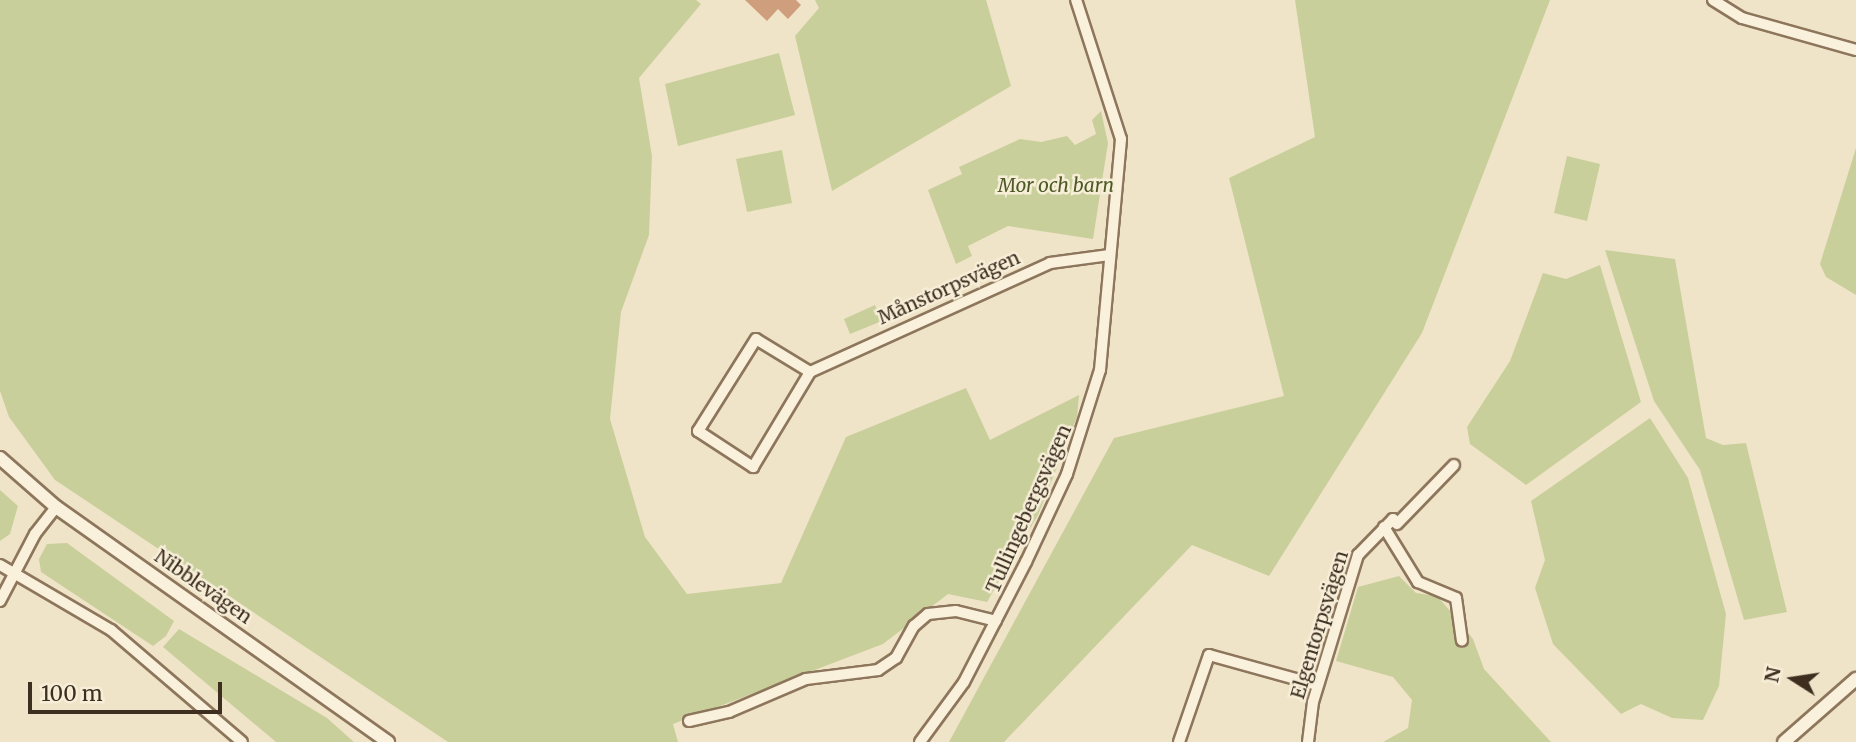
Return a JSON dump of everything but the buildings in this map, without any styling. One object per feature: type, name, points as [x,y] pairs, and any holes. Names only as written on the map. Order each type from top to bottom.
[{"type":"street","name":"Tullingebergsvägen","points":[[920,742],[949,707],[996,621],[1086,424],[1100,370],[1121,139],[1076,0]]},
{"type":"street","points":[[1713,0],[1742,18],[1856,50]]},
{"type":"street","name":"Månstorpsvägen","points":[[810,372],[1050,263],[1109,255]]},
{"type":"street","points":[[756,339],[810,372],[753,467],[698,431],[756,339]]},
{"type":"street","name":"Nibblevägen","points":[[0,458],[56,507],[388,742]]},
{"type":"street","name":"Elgentorpsvägen","points":[[1308,742],[1317,685],[1358,555],[1393,519],[1397,524],[1454,465]]},
{"type":"street","points":[[0,601],[13,573],[56,507]]},
{"type":"street","points":[[1384,527],[1418,582],[1456,598],[1462,640]]},
{"type":"street","points":[[0,565],[111,630],[242,742]]},
{"type":"street","name":"Tullingebergsvägen","points":[[689,721],[729,712],[806,679],[878,670],[896,658],[914,626],[928,614],[956,611],[996,621]]},
{"type":"street","points":[[1179,742],[1209,655],[1317,685]]},
{"type":"street","points":[[1784,742],[1856,679]]},
{"type":"green space","points":[[0,0],[696,0],[701,4],[639,78],[652,156],[649,235],[621,312],[610,419],[645,537],[687,594],[781,583],[846,437],[966,388],[990,440],[1079,395],[1077,417],[1038,515],[987,602],[948,594],[883,644],[673,724],[678,742],[448,742],[55,480],[9,417],[0,391]]},
{"type":"green space","points":[[815,0],[986,0],[1011,86],[832,191],[795,36],[819,8]]},
{"type":"green space","points":[[1295,0],[1550,0],[1422,333],[1269,576],[1192,545],[1004,742],[949,742],[1114,438],[1284,396],[1229,178],[1315,137]]},
{"type":"green space","points":[[779,53],[795,115],[678,146],[665,84]]},
{"type":"green space","name":"Mor och barn","points":[[1101,111],[1108,143],[1093,239],[1008,226],[968,246],[972,256],[956,264],[928,190],[962,174],[959,167],[1020,139],[1041,142],[1067,136],[1075,145],[1096,134],[1092,120]]},
{"type":"green space","points":[[1856,148],[1856,295],[1826,277],[1820,264]]},
{"type":"green space","points":[[782,150],[792,203],[747,212],[736,159]]},
{"type":"green space","points":[[1567,156],[1600,164],[1587,221],[1554,213]]},
{"type":"green space","points":[[1605,250],[1675,259],[1706,438],[1723,445],[1746,443],[1787,612],[1744,620],[1700,470],[1654,401]]},
{"type":"green space","points":[[1600,265],[1641,402],[1526,485],[1470,444],[1467,427],[1510,361],[1543,273],[1566,279]]},
{"type":"green space","points":[[875,305],[882,321],[850,334],[844,319]]},
{"type":"green space","points":[[1650,418],[1688,478],[1726,614],[1719,686],[1703,720],[1672,718],[1641,704],[1621,714],[1553,644],[1535,588],[1545,560],[1531,501]]},
{"type":"green space","points":[[0,490],[18,506],[10,534],[0,541]]},
{"type":"green space","points":[[67,543],[174,621],[166,636],[153,646],[41,572],[39,559],[47,544]]},
{"type":"green space","points":[[1399,576],[1416,593],[1437,596],[1473,639],[1484,669],[1551,742],[1383,742],[1408,728],[1412,700],[1393,677],[1336,661],[1358,587]]},
{"type":"green space","points":[[179,629],[327,718],[354,742],[276,742],[163,647]]}]
